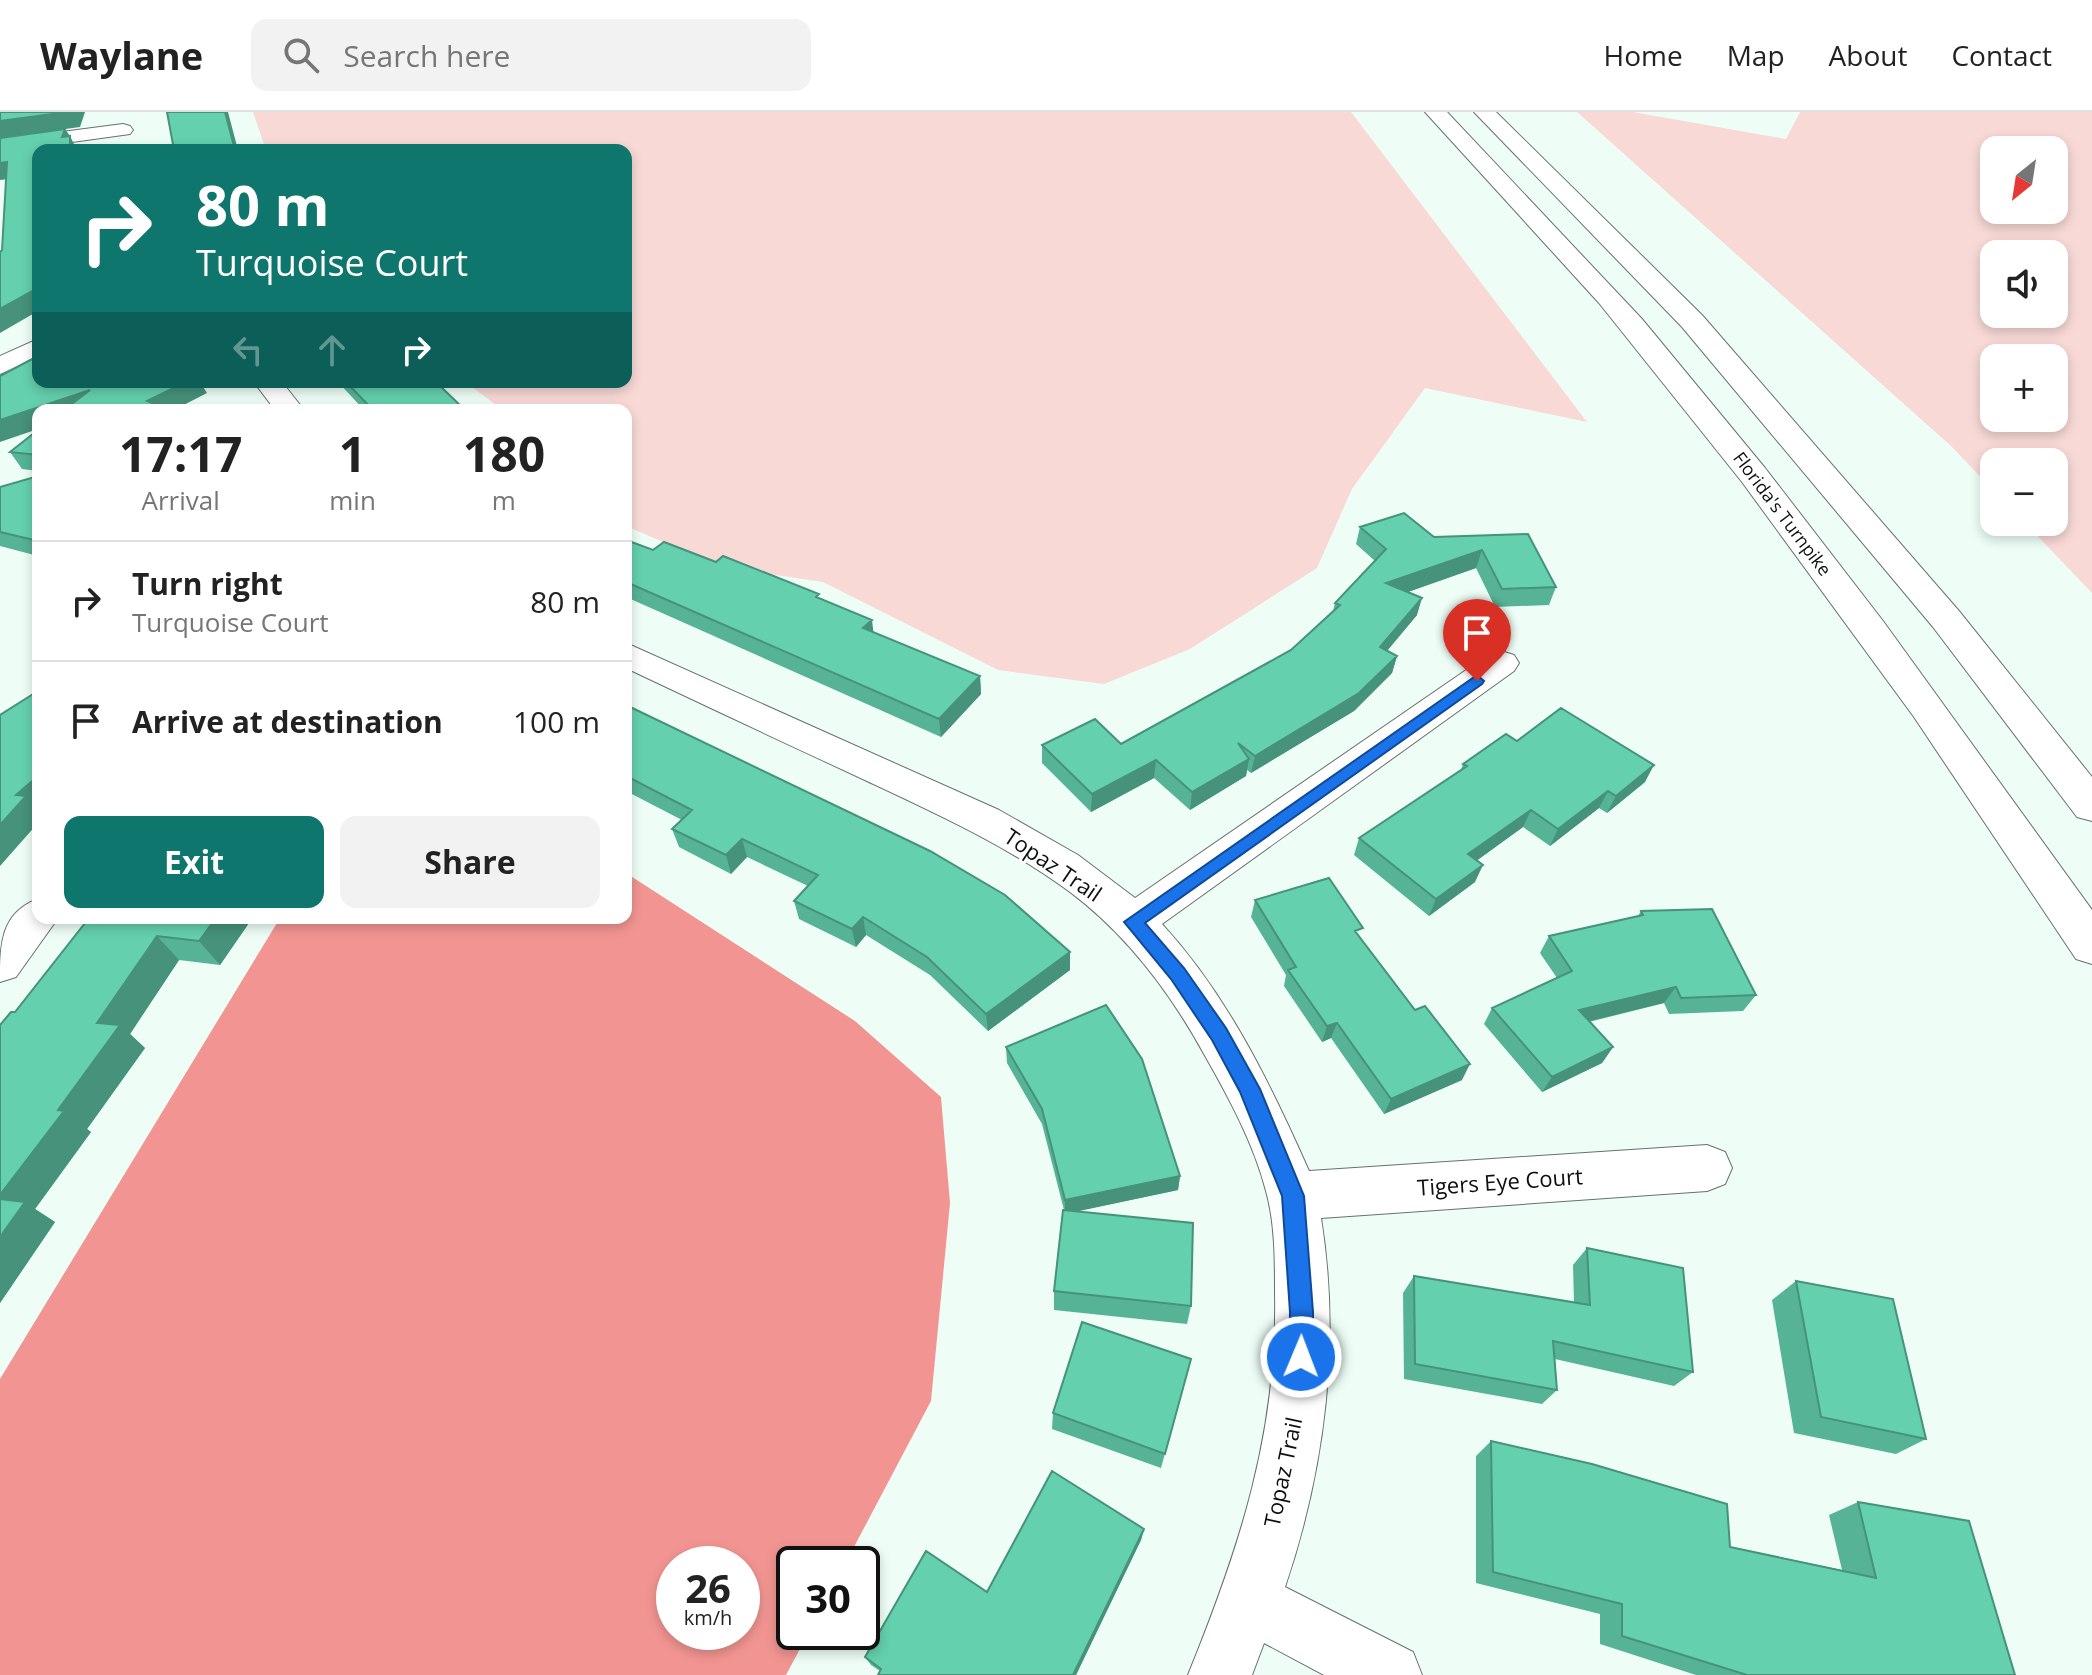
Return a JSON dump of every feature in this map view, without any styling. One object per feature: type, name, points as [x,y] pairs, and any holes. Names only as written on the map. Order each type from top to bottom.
[{"type":"highway","name":"Florida's Turnpike","points":[[1435,112],[1543,224],[1631,324],[1736,454],[1863,621],[2092,946]]},
{"type":"highway","points":[[1484,112],[1597,221],[1713,345],[1946,619],[2092,806]]},
{"type":"street","points":[[0,146],[124,131]]},
{"type":"street","points":[[0,366],[32,350]]},
{"type":"street","points":[[273,388],[285,404]]},
{"type":"street","name":"Topaz Trail","points":[[632,657],[985,820],[1083,880],[1133,922],[1177,974],[1219,1034],[1249,1089],[1293,1196],[1301,1312],[1301,1380],[1282,1498],[1249,1602],[1220,1675]]},
{"type":"street","points":[[1133,922],[1501,663]]},
{"type":"street","points":[[0,964],[32,924]]},
{"type":"street","name":"Tigers Eye Court","points":[[1293,1196],[1707,1168]]},
{"type":"street","points":[[1249,1602],[1390,1675]]},
{"type":"shaded area","points":[[253,112],[1351,112],[1587,422],[1425,388],[1352,489],[1317,568],[1190,649],[1104,684],[998,670],[823,582],[721,567],[632,529],[632,404],[495,404],[473,388],[632,388],[632,144],[264,144]]},
{"type":"shaded area","points":[[1577,112],[1633,112],[1786,139],[1800,112],[2092,112],[2092,593],[2037,536],[2068,536],[2068,448],[1980,448],[1980,476],[1951,446]]},
{"type":"shaded area","points":[[632,877],[855,1021],[941,1097],[950,1203],[931,1401],[854,1546],[776,1546],[776,1650],[799,1650],[786,1675],[0,1675],[0,1379],[276,924],[632,924]]},
{"type":"building","points":[[0,112],[67,112],[0,121]]},
{"type":"building","points":[[167,112],[225,112],[233,144],[173,144]]},
{"type":"building","points":[[65,129],[62,137],[70,136],[70,144],[32,144],[32,291],[0,309],[0,252],[7,162],[0,163],[0,138]]},
{"type":"building","points":[[32,359],[32,388],[174,388],[147,401],[154,404],[72,404],[90,390],[48,404],[32,404],[32,409],[0,420],[0,376]]},
{"type":"building","points":[[352,388],[442,388],[459,404],[367,404]]},
{"type":"building","points":[[32,435],[32,454],[10,452]]},
{"type":"building","points":[[32,478],[32,540],[0,532],[0,487]]},
{"type":"building","points":[[1404,513],[1434,537],[1528,534],[1556,587],[1502,589],[1482,550],[1386,583],[1422,598],[1380,647],[1397,656],[1359,693],[1255,756],[1238,743],[1249,759],[1192,792],[1156,760],[1092,794],[1042,745],[1095,719],[1121,744],[1291,650],[1340,605],[1335,603],[1386,549],[1360,527]]},
{"type":"building","points":[[632,542],[653,550],[664,542],[716,562],[723,556],[819,594],[816,597],[872,620],[863,628],[980,676],[939,719],[632,585]]},
{"type":"building","points":[[32,695],[32,781],[16,795],[26,796],[0,825],[0,715]]},
{"type":"building","points":[[632,708],[930,851],[1005,895],[1070,952],[986,1014],[927,957],[863,917],[852,929],[794,901],[818,875],[742,839],[726,855],[672,829],[692,810],[632,779]]},
{"type":"building","points":[[1561,708],[1654,765],[1616,796],[1608,791],[1558,829],[1531,810],[1468,854],[1483,865],[1436,899],[1359,838],[1467,766],[1463,764],[1506,734],[1517,741]]},
{"type":"building","points":[[1329,878],[1363,928],[1355,931],[1415,1010],[1425,1006],[1470,1064],[1391,1099],[1337,1023],[1327,1026],[1288,970],[1296,967],[1255,900]]},
{"type":"building","points":[[1712,909],[1756,995],[1681,998],[1676,987],[1579,1010],[1613,1047],[1552,1077],[1492,1008],[1572,971],[1549,936],[1643,915],[1641,911]]},
{"type":"building","points":[[84,924],[212,924],[199,941],[157,936],[97,1023],[120,1025],[58,1110],[64,1111],[0,1195],[0,1025],[11,1012],[15,1012]]},
{"type":"building","points":[[1106,1005],[1142,1059],[1180,1176],[1065,1200],[1042,1109],[1006,1047]]},
{"type":"building","points":[[0,1199],[25,1202],[0,1237]]},
{"type":"building","points":[[1063,1210],[1193,1223],[1191,1306],[1054,1291]]},
{"type":"building","points":[[1587,1248],[1683,1268],[1693,1372],[1553,1341],[1557,1390],[1415,1364],[1414,1276],[1590,1305]]},
{"type":"building","points":[[1796,1281],[1893,1299],[1926,1439],[1821,1417]]},
{"type":"building","points":[[1082,1322],[1191,1359],[1165,1454],[1053,1413]]},
{"type":"building","points":[[1491,1441],[1592,1464],[1727,1504],[1730,1547],[1876,1578],[1858,1502],[1969,1521],[2015,1675],[1747,1675],[1622,1636],[1622,1604],[1493,1572]]},
{"type":"building","points":[[1052,1471],[1144,1529],[1073,1675],[878,1675],[881,1669],[865,1657],[869,1650],[880,1650],[880,1631],[926,1551],[987,1592]]},
{"type":"route","points":[[1301,1357],[1293,1196],[1249,1089],[1219,1034],[1177,974],[1133,922],[1477,681]]}]
